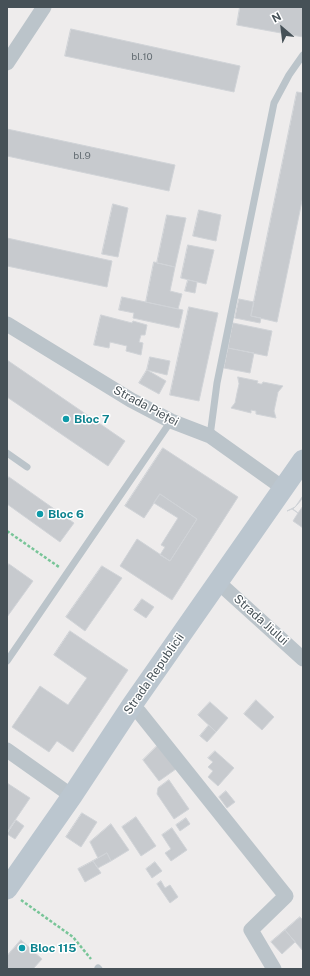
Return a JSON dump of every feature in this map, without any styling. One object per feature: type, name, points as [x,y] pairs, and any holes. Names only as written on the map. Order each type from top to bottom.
[{"type":"main road","name":"Strada Republicii","points":[[13,894],[72,796],[132,705],[303,460]]},
{"type":"street","points":[[7,63],[44,7]]},
{"type":"street","name":"Strada Pieței","points":[[7,324],[131,400],[171,421],[210,436],[283,488]]},
{"type":"street","name":"Strada Jiului","points":[[218,583],[303,659]]},
{"type":"street","points":[[132,705],[140,712],[286,896],[251,930],[274,969]]},
{"type":"street","points":[[7,750],[72,796]]},
{"type":"lane","points":[[210,436],[217,383],[274,103],[289,75],[303,55]]},
{"type":"lane","points":[[7,661],[171,421]]},
{"type":"lane","points":[[7,453],[27,467]]},
{"type":"path","points":[[7,531],[67,573]]},
{"type":"path","points":[[13,894],[73,937],[99,968]]},
{"type":"building","points":[[240,7],[303,7],[303,37],[237,25]]},
{"type":"building","points":[[71,29],[240,66],[234,92],[65,56]]},
{"type":"building","points":[[297,92],[303,93],[303,196],[277,322],[251,316]]},
{"type":"building","points":[[7,129],[175,165],[169,191],[7,156]]},
{"type":"building","points":[[113,204],[128,208],[118,257],[102,254]]},
{"type":"building","points":[[199,210],[221,215],[216,241],[193,236]]},
{"type":"building","points":[[167,215],[186,218],[175,267],[157,263]]},
{"type":"building","points":[[7,238],[112,261],[107,287],[7,266]]},
{"type":"building","points":[[188,245],[214,250],[206,284],[181,278]]},
{"type":"building","points":[[154,262],[175,267],[170,291],[182,294],[178,309],[146,302]]},
{"type":"building","points":[[188,280],[197,282],[195,293],[185,291]]},
{"type":"building","points":[[122,297],[183,310],[179,328],[133,318],[134,313],[119,310]]},
{"type":"building","points":[[239,299],[254,302],[251,316],[261,318],[260,323],[235,318]]},
{"type":"building","points":[[189,307],[218,313],[199,401],[170,395]]},
{"type":"building","points":[[101,315],[132,323],[133,321],[147,325],[145,335],[141,335],[139,342],[143,343],[141,355],[126,351],[127,346],[110,342],[109,348],[94,345]]},
{"type":"building","points":[[233,323],[272,331],[267,356],[228,348]]},
{"type":"building","points":[[228,348],[254,353],[250,373],[224,368]]},
{"type":"building","points":[[150,357],[170,361],[167,375],[147,370]]},
{"type":"building","name":"Bloc 7","points":[[7,360],[125,441],[108,466],[7,397]]},
{"type":"building","points":[[147,370],[166,381],[159,394],[139,383]]},
{"type":"building","points":[[238,377],[258,381],[257,383],[260,384],[263,382],[283,386],[278,392],[274,411],[276,418],[256,414],[256,411],[251,410],[251,413],[231,408],[235,403],[239,384]]},
{"type":"building","points":[[163,448],[238,497],[172,600],[120,566],[137,539],[170,561],[197,519],[160,494],[144,518],[125,506]]},
{"type":"building","name":"Bloc 6","points":[[9,477],[74,523],[60,542],[7,504],[7,479]]},
{"type":"building","points":[[160,494],[197,519],[170,561],[160,555],[165,547],[161,545],[178,518],[154,503]]},
{"type":"building","points":[[303,506],[303,528],[293,521]]},
{"type":"building","points":[[9,564],[33,581],[7,617],[7,567]]},
{"type":"building","points":[[102,566],[122,578],[85,631],[66,617]]},
{"type":"building","points":[[142,599],[154,607],[146,618],[134,610]]},
{"type":"building","points":[[70,631],[128,670],[73,752],[57,741],[49,752],[12,727],[40,686],[68,705],[87,678],[54,655]]},
{"type":"building","points":[[256,700],[274,717],[262,730],[244,714]]},
{"type":"building","points":[[210,702],[228,718],[216,732],[198,715]]},
{"type":"building","points":[[209,725],[216,732],[207,742],[200,736]]},
{"type":"building","points":[[158,745],[176,769],[159,781],[143,760]]},
{"type":"building","points":[[215,751],[234,768],[218,786],[208,777],[213,771],[208,767],[213,762],[208,758]]},
{"type":"building","points":[[169,780],[189,809],[174,819],[157,794],[158,788]]},
{"type":"building","points":[[7,783],[30,798],[7,832]]},
{"type":"building","points":[[226,791],[235,802],[227,808],[219,797]]},
{"type":"building","points":[[82,813],[97,822],[81,847],[66,837]]},
{"type":"building","points":[[136,817],[156,846],[141,856],[122,827]]},
{"type":"building","points":[[186,818],[190,824],[180,831],[176,825]]},
{"type":"building","points":[[16,820],[24,826],[15,839],[7,834]]},
{"type":"building","points":[[111,824],[129,850],[111,861],[107,853],[98,858],[90,842]]},
{"type":"building","points":[[172,828],[187,850],[171,861],[165,853],[171,849],[162,835]]},
{"type":"building","points":[[107,853],[111,861],[98,868],[93,861]]},
{"type":"building","points":[[93,861],[101,873],[85,882],[78,869]]},
{"type":"building","points":[[155,862],[162,871],[152,878],[146,869]]},
{"type":"building","points":[[161,881],[165,888],[170,885],[178,897],[170,903],[157,884]]},
{"type":"building","points":[[300,917],[303,920],[303,951],[285,930]]},
{"type":"building","points":[[285,930],[295,942],[282,954],[271,942]]},
{"type":"building","name":"Bloc 115","points":[[21,940],[42,959],[33,969],[7,969],[7,956]]},
{"type":"place","name":"Bloc 7","points":[[66,419]]},
{"type":"place","name":"Bloc 6","points":[[40,514]]},
{"type":"place","name":"Bloc 115","points":[[22,948]]}]
